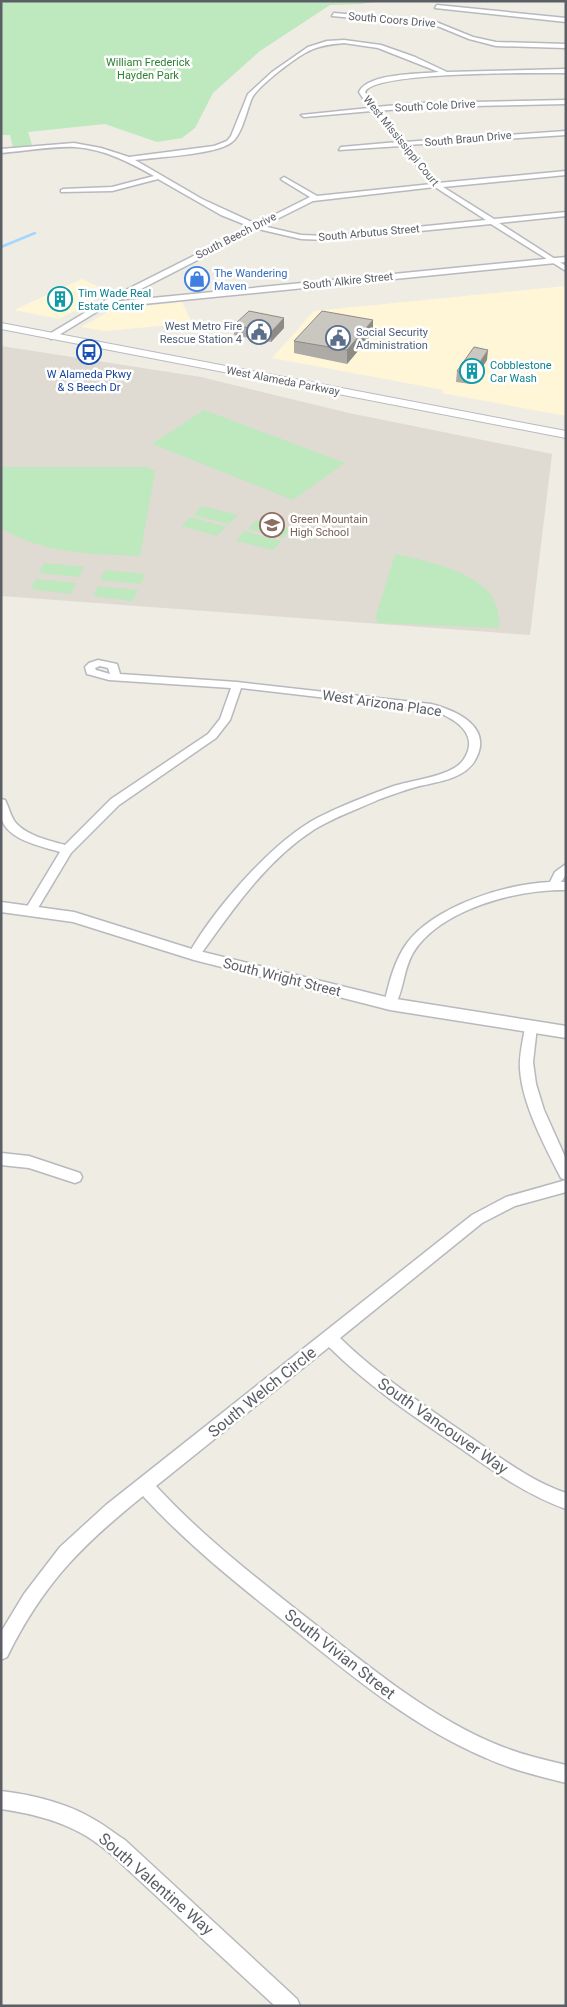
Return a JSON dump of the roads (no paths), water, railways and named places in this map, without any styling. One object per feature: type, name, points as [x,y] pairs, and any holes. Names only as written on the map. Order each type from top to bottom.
[{"type":"main road","name":"West Alameda Parkway","points":[[1,326],[566,435]]},
{"type":"street","points":[[437,7],[566,20]]},
{"type":"street","name":"South Coors Drive","points":[[334,15],[436,24],[481,41],[566,46]]},
{"type":"street","points":[[129,159],[210,149],[229,142],[237,132],[253,92],[305,51],[317,46],[343,43],[383,46],[399,51],[445,73],[566,71]]},
{"type":"street","name":"West Mississippi Court","points":[[445,73],[392,78],[373,82],[364,87],[362,92],[436,185],[566,269]]},
{"type":"street","name":"South Cole Drive","points":[[304,115],[428,105],[566,102]]},
{"type":"street","name":"South Braun Drive","points":[[341,149],[499,136],[566,133]]},
{"type":"street","name":"South Arbutus Street","points":[[1,151],[60,145],[80,145],[99,148],[129,159],[231,216],[255,226],[294,236],[316,238],[566,214]]},
{"type":"street","name":"South Beech Drive","points":[[51,336],[101,306],[255,226],[316,198],[566,173]]},
{"type":"street","points":[[63,191],[108,189],[159,177]]},
{"type":"street","points":[[284,179],[316,198]]},
{"type":"street","name":"South Alkire Street","points":[[101,306],[566,259]]},
{"type":"street","name":"West Arizona Place","points":[[116,677],[237,685],[445,710],[468,725],[475,747],[468,762],[460,769],[408,785],[342,811],[297,837],[232,900],[194,955]]},
{"type":"street","points":[[31,910],[66,850],[115,802],[212,736],[225,720],[237,685]]},
{"type":"street","points":[[1,804],[5,816],[20,835],[66,850]]},
{"type":"street","points":[[390,1004],[396,978],[412,946],[422,934],[436,923],[485,898],[560,885],[559,874],[566,868]]},
{"type":"street","name":"South Wright Street","points":[[1,907],[74,917],[194,955],[390,1004],[566,1032]]},
{"type":"street","points":[[531,1027],[527,1075],[538,1108],[566,1174]]},
{"type":"street","points":[[1,1159],[29,1162],[75,1177]]},
{"type":"street","name":"South Welch Circle","points":[[1,1651],[21,1613],[66,1553],[112,1511],[488,1212],[510,1201],[566,1186]]},
{"type":"street","name":"South Vancouver Way","points":[[329,1337],[362,1370],[402,1399],[539,1490],[566,1501]]},
{"type":"street","name":"South Vivian Street","points":[[145,1486],[173,1518],[217,1558],[397,1698],[433,1722],[488,1751],[513,1761],[566,1774]]},
{"type":"street","name":"South Valentine Way","points":[[1,1800],[35,1805],[57,1812],[88,1826],[118,1847],[290,2006]]},
{"type":"waterway","points":[[1,247],[35,233]]},
{"type":"place","name":"The Wandering Maven","points":[[197,279]]},
{"type":"place","name":"Tim Wade Real Estate Center","points":[[60,299]]},
{"type":"place","name":"West Metro Fire Rescue Station 4","points":[[259,332]]},
{"type":"place","name":"Social Security Administration","points":[[338,338]]},
{"type":"place","name":"W Alameda Pkwy & S Beech Dr","points":[[89,352]]},
{"type":"place","name":"Cobblestone Car Wash","points":[[472,371]]},
{"type":"place","name":"Green Mountain High School","points":[[272,525]]},
{"type":"park label","name":"William Frederick Hayden Park","points":[[148,68]]}]
